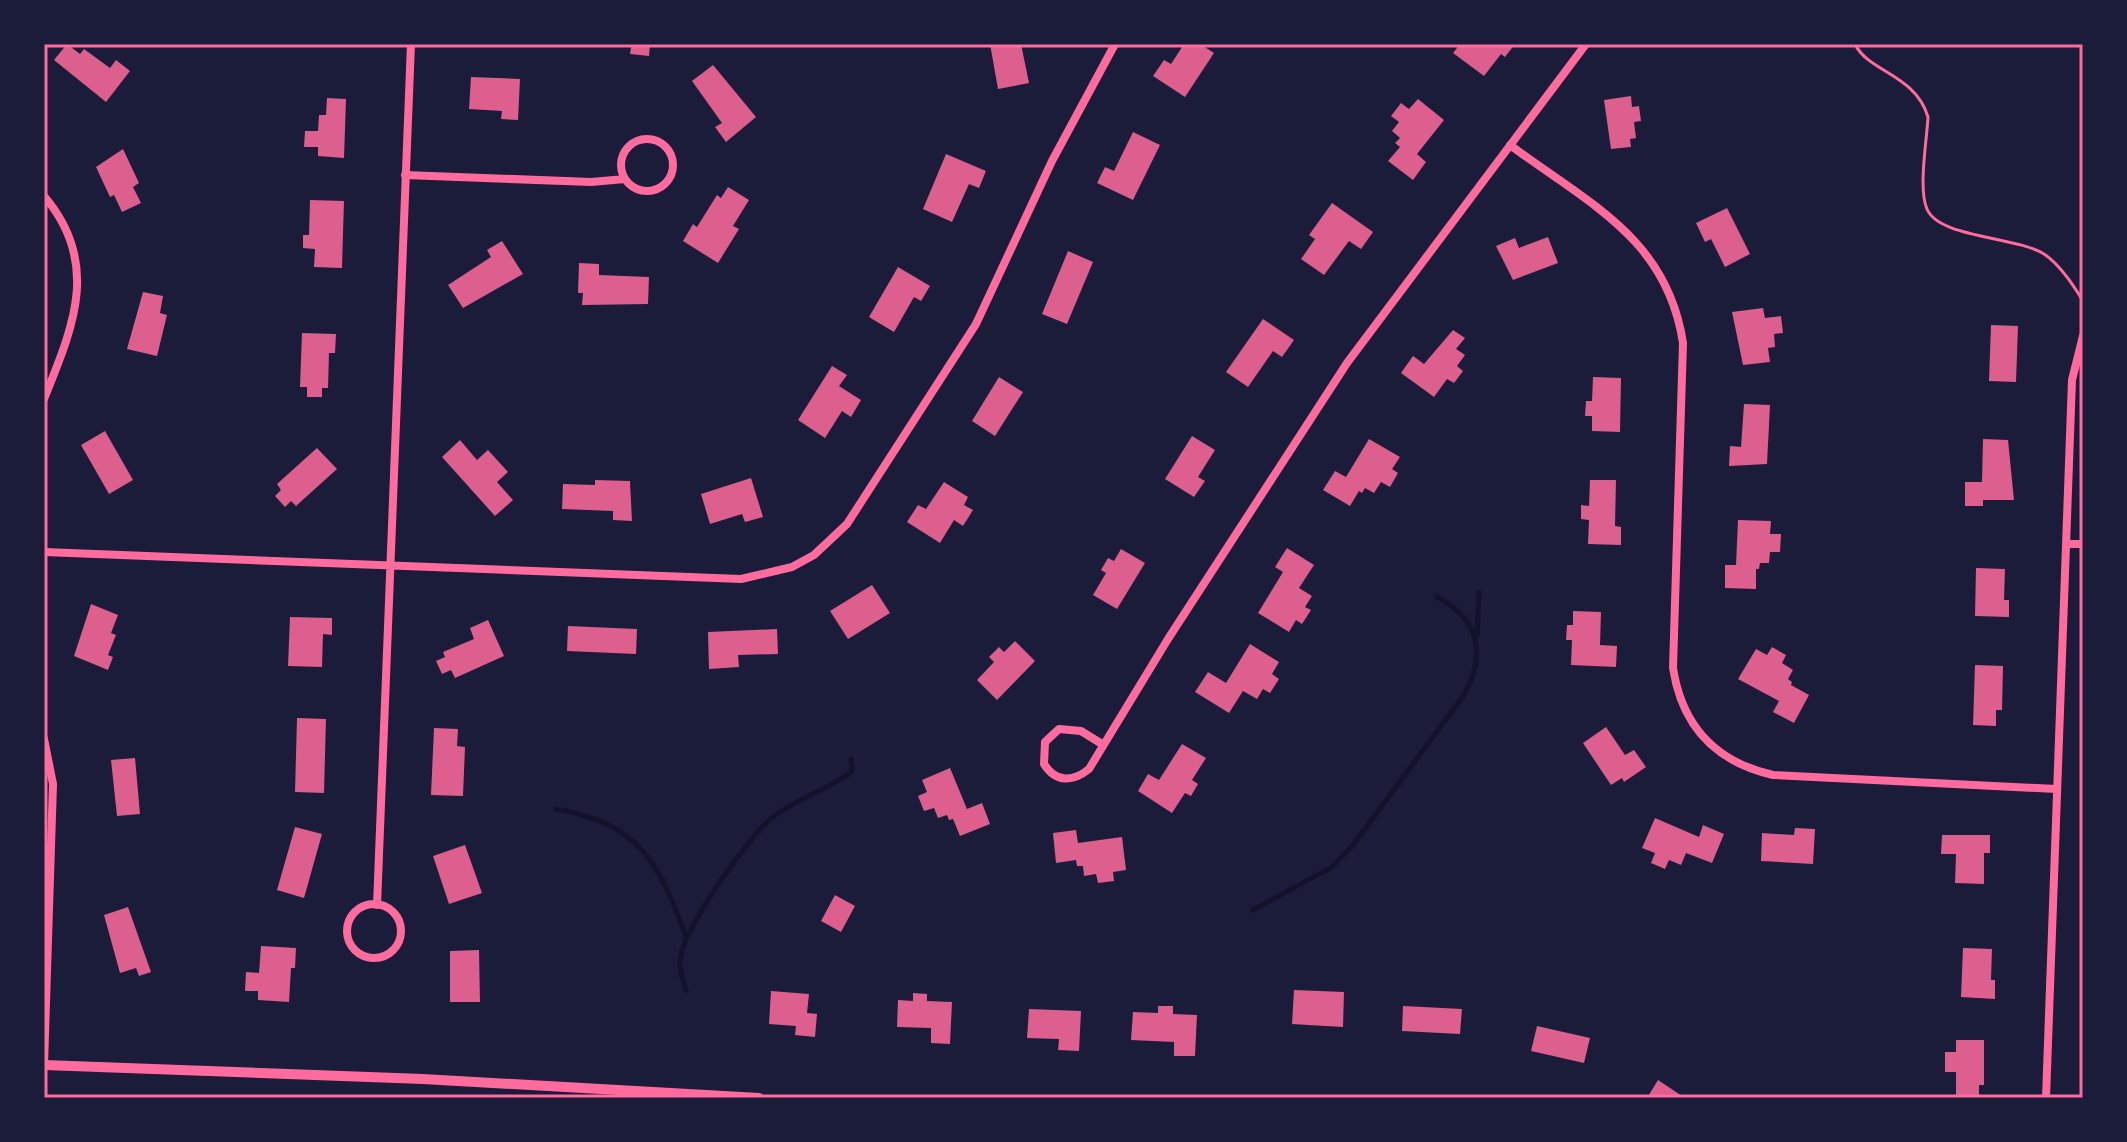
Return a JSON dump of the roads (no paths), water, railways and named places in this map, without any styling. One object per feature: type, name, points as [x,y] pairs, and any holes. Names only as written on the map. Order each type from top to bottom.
[{"type":"street","points":[[377,905],[411,44]]},
{"type":"street","points":[[44,552],[741,579],[769,575],[814,555],[847,524],[976,324],[1052,161],[1115,44]]},
{"type":"street","points":[[1102,744],[1081,731],[1059,729],[1045,742],[1044,764],[1057,777],[1080,777],[1089,769],[1102,744],[1347,363],[1586,44]]},
{"type":"street","points":[[405,175],[591,182],[625,179],[644,191],[657,190],[671,177],[672,156],[656,140],[635,141],[621,157],[625,179]]},
{"type":"street","points":[[1510,145],[1637,241],[1659,269],[1679,314],[1683,343],[1673,668],[1680,700],[1694,728],[1726,758],[1773,775],[2056,789]]},
{"type":"street","points":[[44,196],[62,223],[72,250],[78,299],[74,325],[44,399]]},
{"type":"street","points":[[2046,1098],[2072,380],[2083,336]]},
{"type":"street","points":[[2066,544],[2083,544]]},
{"type":"street","points":[[44,739],[53,784],[44,1065],[423,1079],[759,1098]]},
{"type":"street","points":[[377,905],[397,917],[401,934],[394,949],[386,955],[369,958],[354,949],[347,931],[360,908],[377,905]]},
{"type":"waterway","points":[[1477,636],[1479,593]]},
{"type":"waterway","points":[[1253,910],[1332,867],[1353,845],[1464,695],[1475,665],[1475,638],[1462,616],[1437,597]]},
{"type":"waterway","points":[[686,990],[680,964],[684,946],[704,906],[733,863],[773,817],[852,771],[851,759]]},
{"type":"waterway","points":[[556,809],[608,825],[643,851],[667,889],[687,939]]}]
